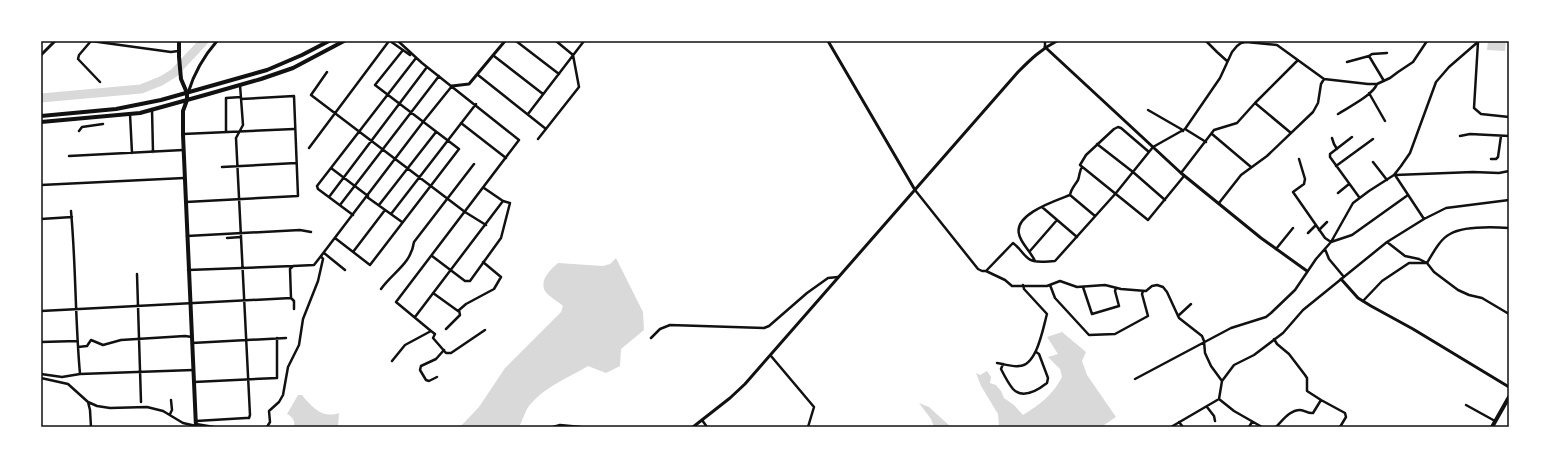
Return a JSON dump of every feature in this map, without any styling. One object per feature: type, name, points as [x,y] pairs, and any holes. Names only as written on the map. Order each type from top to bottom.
[{"type":"main road","points":[[179,41],[178,51],[181,80],[188,93],[183,111],[183,150],[196,425]]},
{"type":"main road","points":[[41,116],[139,106],[188,93],[281,64],[329,41]]},
{"type":"main road","points":[[41,122],[130,114],[187,100],[294,70],[344,41]]},
{"type":"main road","points":[[1492,427],[1509,397]]},
{"type":"street","points":[[41,55],[55,41]]},
{"type":"street","points":[[100,82],[78,59],[79,55],[91,41],[171,52],[178,51]]},
{"type":"street","points":[[188,93],[192,77],[198,66],[217,41]]},
{"type":"street","points":[[309,148],[390,41],[410,55],[411,53]]},
{"type":"street","points":[[398,41],[416,58],[476,104],[519,140],[396,302],[436,334],[433,338],[446,353],[451,353],[485,330]]},
{"type":"street","points":[[188,270],[314,265],[452,86],[469,84],[505,41]]},
{"type":"street","points":[[516,41],[559,74]]},
{"type":"street","points":[[538,139],[579,86],[573,55],[556,41]]},
{"type":"street","points":[[528,114],[584,41]]},
{"type":"street","points":[[828,41],[915,190],[978,268],[1005,280],[1012,286],[1047,286],[1060,281],[1077,287],[1105,285],[1116,288],[1143,291],[1146,291],[1152,286],[1157,285],[1163,287],[1167,292],[1178,316],[1202,336],[1204,341],[1204,349],[1208,360],[1222,381]]},
{"type":"street","points":[[1045,41],[1045,47],[1183,174],[1307,272]]},
{"type":"street","points":[[693,427],[730,398],[771,356],[1018,72],[1033,56],[1045,47],[1057,41]]},
{"type":"street","points":[[1206,41],[1227,61]]},
{"type":"street","points":[[986,271],[1013,243],[1020,248],[1028,259],[1035,261],[1055,261],[1116,193],[1153,147],[1184,130],[1220,78],[1227,61],[1237,46],[1246,42],[1276,45],[1324,79],[1377,84],[1390,78],[1413,62],[1428,41]]},
{"type":"street","points":[[1478,41],[1474,108],[1480,114],[1509,117]]},
{"type":"street","points":[[1135,379],[1238,324],[1266,317],[1295,290],[1324,249],[1331,242],[1353,203],[1359,197],[1394,175],[1410,153],[1436,82],[1449,66],[1478,41]]},
{"type":"street","points":[[335,238],[370,265],[459,149],[375,86],[403,50]]},
{"type":"street","points":[[1347,62],[1372,54],[1387,53]]},
{"type":"street","points":[[494,56],[543,94]]},
{"type":"street","points":[[1369,56],[1384,81]]},
{"type":"street","points":[[353,215],[318,189],[317,186],[416,58]]},
{"type":"street","points":[[1082,167],[1148,220],[1165,200],[1214,130],[1237,123],[1255,102],[1298,60]]},
{"type":"street","points":[[329,197],[427,67]]},
{"type":"street","points":[[327,72],[311,95],[465,212],[486,224]]},
{"type":"street","points":[[478,75],[546,128]]},
{"type":"street","points":[[340,206],[439,76]]},
{"type":"street","points":[[1219,203],[1241,175],[1267,156],[1316,108],[1324,79]]},
{"type":"street","points":[[1338,114],[1369,93],[1377,84]]},
{"type":"street","points":[[196,425],[249,418],[250,415],[247,380],[240,199],[236,138],[243,125],[240,85]]},
{"type":"street","points":[[1369,93],[1385,121]]},
{"type":"street","points":[[185,202],[298,196],[294,129],[294,96],[226,98],[226,132]]},
{"type":"street","points":[[1255,102],[1291,133]]},
{"type":"street","points":[[391,214],[476,104]]},
{"type":"street","points":[[152,109],[153,152]]},
{"type":"street","points":[[1148,110],[1206,142]]},
{"type":"street","points":[[130,114],[132,153]]},
{"type":"street","points":[[79,131],[82,127],[102,124],[100,116]]},
{"type":"street","points":[[461,123],[506,158]]},
{"type":"street","points":[[1070,195],[1071,189],[1079,179],[1079,172],[1082,167],[1080,165],[1081,162],[1097,144],[1114,129],[1118,127],[1121,128],[1149,152]]},
{"type":"street","points":[[183,134],[294,129]]},
{"type":"street","points":[[379,206],[436,132]]},
{"type":"street","points":[[1212,134],[1251,167]]},
{"type":"street","points":[[1460,136],[1470,134],[1509,136]]},
{"type":"street","points":[[1491,159],[1496,160],[1498,158],[1501,136]]},
{"type":"street","points":[[1352,137],[1330,154],[1330,157],[1359,197]]},
{"type":"street","points":[[1332,138],[1337,149]]},
{"type":"street","points":[[1336,166],[1373,139]]},
{"type":"street","points":[[1097,144],[1133,172],[1165,200]]},
{"type":"street","points":[[69,156],[183,150]]},
{"type":"street","points":[[1299,159],[1305,179],[1304,184],[1293,192],[1325,238],[1331,242]]},
{"type":"street","points":[[1373,162],[1387,180]]},
{"type":"street","points":[[222,167],[296,163]]},
{"type":"street","points":[[381,289],[388,279],[403,266],[410,257],[414,242],[474,164]]},
{"type":"street","points":[[331,168],[402,222]]},
{"type":"street","points":[[1394,175],[1473,172],[1499,173],[1509,171]]},
{"type":"street","points":[[1394,175],[1424,219]]},
{"type":"street","points":[[41,185],[184,178]]},
{"type":"street","points":[[1338,193],[1350,184]]},
{"type":"street","points":[[432,256],[465,281],[470,281],[501,238],[510,203],[503,201],[484,188]]},
{"type":"street","points":[[1035,261],[1019,235],[1020,225],[1023,220],[1042,206],[1070,195]]},
{"type":"street","points":[[1070,195],[1095,216]]},
{"type":"street","points":[[1331,242],[1352,235],[1408,195]]},
{"type":"street","points":[[1171,427],[1219,399],[1222,381],[1234,365],[1254,354],[1289,328],[1303,310],[1387,242],[1424,219],[1446,208],[1509,200]]},
{"type":"street","points":[[415,317],[503,201]]},
{"type":"street","points":[[1042,206],[1077,237]]},
{"type":"street","points":[[353,252],[385,210]]},
{"type":"street","points":[[71,211],[80,374]]},
{"type":"street","points":[[41,219],[72,217]]},
{"type":"street","points":[[1030,251],[1057,220]]},
{"type":"street","points":[[1319,230],[1327,222]]},
{"type":"street","points":[[1308,234],[1316,225]]},
{"type":"street","points":[[1276,249],[1293,228]]},
{"type":"street","points":[[1427,263],[1440,244],[1450,234],[1466,230],[1509,228]]},
{"type":"street","points":[[187,236],[241,235],[300,230],[311,232]]},
{"type":"street","points":[[227,238],[241,235]]},
{"type":"street","points":[[1387,242],[1405,256],[1419,259],[1427,263],[1434,272],[1458,290],[1469,295],[1482,298],[1509,314]]},
{"type":"street","points":[[1324,249],[1329,259],[1358,298],[1413,329],[1509,387]]},
{"type":"street","points":[[324,253],[345,270]]},
{"type":"street","points":[[267,427],[270,422],[269,411],[279,402],[283,395],[288,367],[299,345],[303,319],[320,274],[323,259],[322,256]]},
{"type":"street","points":[[459,310],[466,304],[494,289],[501,276],[484,262]]},
{"type":"street","points":[[1363,301],[1382,281],[1409,263],[1427,263]]},
{"type":"street","points":[[293,266],[290,269],[291,298],[294,301],[294,309]]},
{"type":"street","points":[[137,274],[141,402]]},
{"type":"street","points":[[651,338],[660,329],[670,324],[764,328],[769,326],[828,278],[839,278]]},
{"type":"street","points":[[997,363],[1020,366],[1028,364],[1036,352],[1047,314],[1024,289],[1023,285]]},
{"type":"street","points":[[1050,285],[1055,298],[1089,335],[1115,334],[1148,316],[1142,294],[1143,291]]},
{"type":"street","points":[[1083,287],[1092,314],[1119,306],[1115,291],[1116,288]]},
{"type":"street","points":[[433,293],[458,311],[459,310]]},
{"type":"street","points":[[41,311],[291,298]]},
{"type":"street","points":[[1178,316],[1191,304]]},
{"type":"street","points":[[446,329],[460,315],[459,310]]},
{"type":"street","points":[[392,361],[405,345],[431,331]]},
{"type":"street","points":[[78,347],[86,346],[91,340],[103,344],[121,340],[185,336],[192,337]]},
{"type":"street","points":[[194,382],[277,378],[277,338]]},
{"type":"street","points":[[192,343],[286,338]]},
{"type":"street","points":[[1274,339],[1277,344],[1289,354],[1307,378],[1307,391],[1345,413],[1346,417],[1340,427]]},
{"type":"street","points":[[41,342],[77,341]]},
{"type":"street","points":[[437,377],[429,381],[426,380],[420,370],[422,366],[436,359],[444,350]]},
{"type":"street","points":[[1003,364],[1001,369],[1013,389],[1021,394],[1036,392],[1047,382],[1048,378],[1040,354],[1036,352]]},
{"type":"street","points":[[771,356],[814,407],[808,427]]},
{"type":"street","points":[[41,374],[62,377],[80,374],[194,370]]},
{"type":"street","points":[[41,378],[68,384],[88,402],[97,406],[110,408],[148,407],[170,414],[183,423],[214,427]]},
{"type":"street","points":[[1219,399],[1252,422],[1262,427]]},
{"type":"street","points":[[170,414],[172,410],[171,400]]},
{"type":"street","points":[[1276,427],[1292,412],[1302,410],[1310,414],[1313,413],[1321,400]]},
{"type":"street","points":[[88,402],[92,427]]},
{"type":"street","points":[[1466,405],[1495,421]]},
{"type":"street","points":[[1207,407],[1214,416],[1215,421]]},
{"type":"street","points":[[702,420],[707,427]]},
{"type":"street","points":[[1179,422],[1182,427]]},
{"type":"street","points":[[1248,427],[1252,422]]},
{"type":"street","points":[[553,427],[560,425],[581,427]]},
{"type":"shaded area","points":[[1488,41],[1506,41],[1505,51],[1487,50]]},
{"type":"shaded area","points":[[616,258],[643,312],[644,330],[621,349],[620,366],[606,373],[588,366],[555,384],[539,396],[527,409],[519,427],[460,427],[479,407],[505,368],[561,312],[563,306],[545,291],[544,287],[545,279],[552,268],[558,263],[603,266],[610,264]]},
{"type":"shaded area","points":[[1062,332],[1086,352],[1082,361],[1087,375],[1116,417],[1101,427],[999,427],[998,414],[981,386],[976,373],[980,375],[987,371],[991,377],[990,383],[996,385],[1004,398],[1014,405],[1023,415],[1046,399],[1062,377],[1060,369],[1048,357],[1058,354],[1047,337]]},
{"type":"shaded area","points":[[298,395],[302,395],[314,408],[322,413],[339,413],[338,427],[294,427],[293,419],[287,414]]},
{"type":"shaded area","points":[[919,403],[929,407],[951,427],[934,427],[931,419]]},
{"type":"waterway","points":[[41,98],[141,89],[161,81],[174,73],[204,41]]}]
